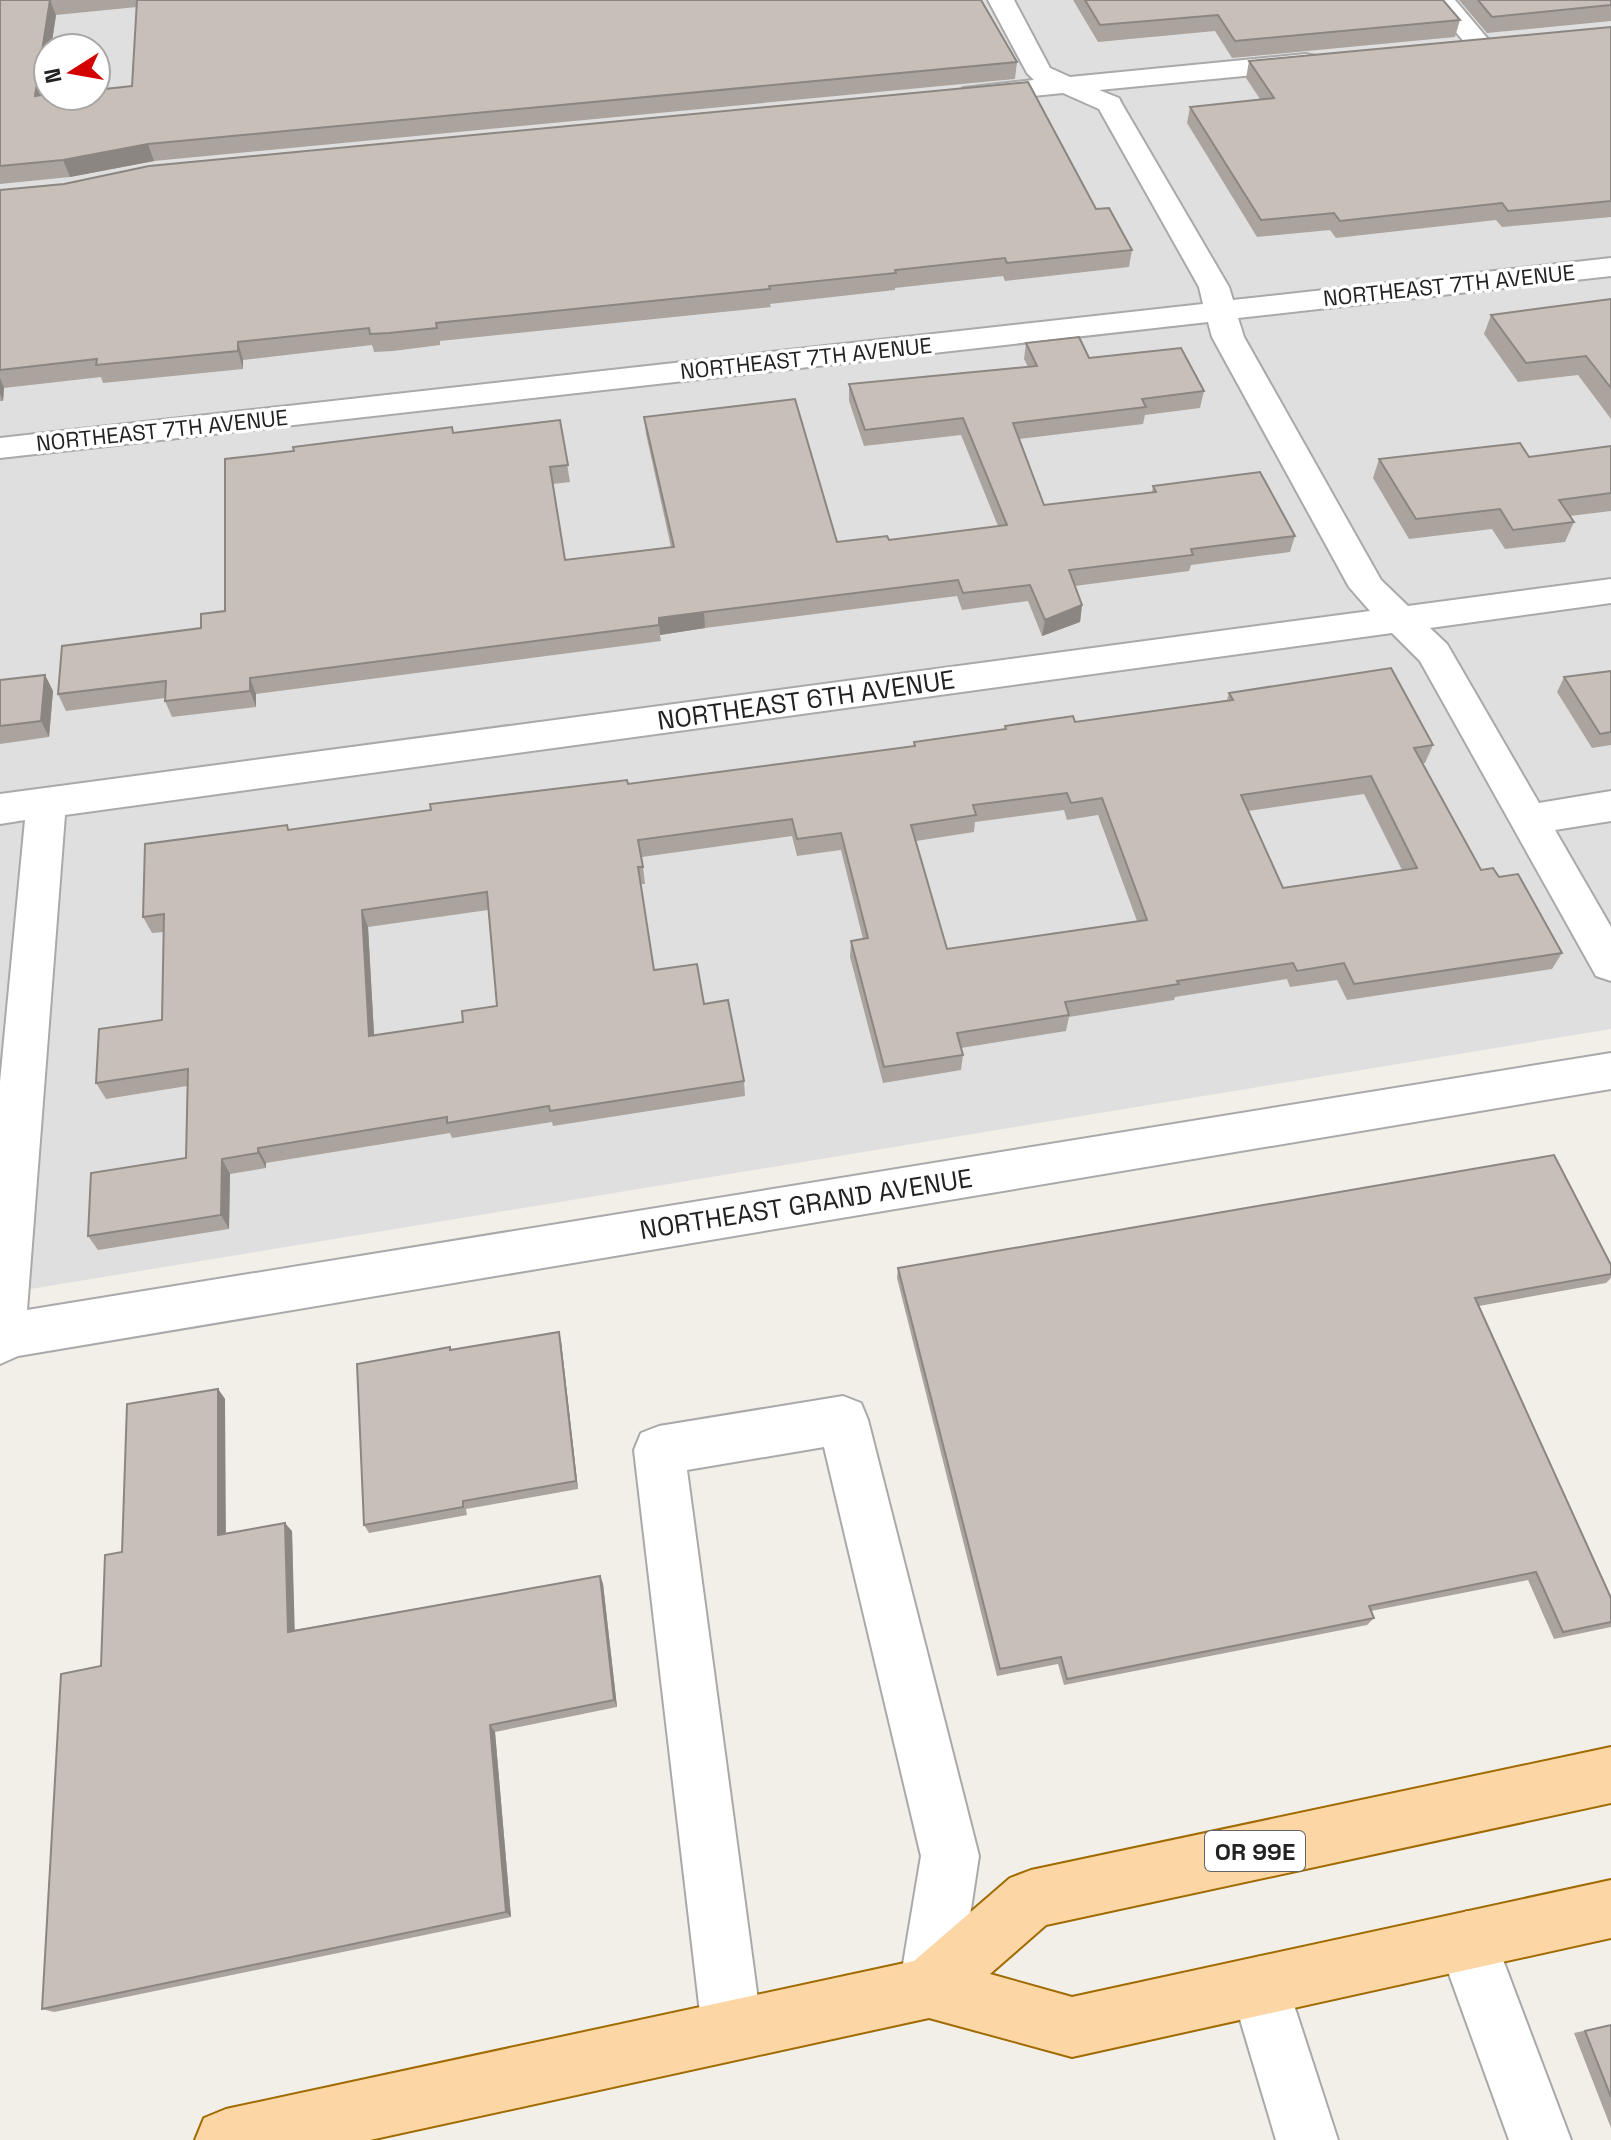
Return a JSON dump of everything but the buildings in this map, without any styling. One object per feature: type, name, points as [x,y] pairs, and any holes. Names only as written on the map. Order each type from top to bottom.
[{"type":"main road","name":"OR 99E","points":[[929,1988],[1031,1899],[1611,1775]]},
{"type":"main road","name":"OR 99E","points":[[226,2140],[929,1988],[1072,2027],[1611,1909]]},
{"type":"street","points":[[1001,0],[1040,73],[1109,104],[1214,287],[1228,337],[1367,587],[1434,653],[1611,964]]},
{"type":"street","points":[[1442,0],[1480,45]]},
{"type":"street","points":[[1448,48],[1509,42]]},
{"type":"street","points":[[940,97],[1337,59]]},
{"type":"street","name":"NORTHEAST 7TH AVENUE","points":[[0,448],[1611,267]]},
{"type":"street","name":"NORTHEAST 6TH AVENUE","points":[[0,809],[1611,591]]},
{"type":"street","points":[[0,1339],[46,802]]},
{"type":"street","points":[[1528,819],[1611,806]]},
{"type":"street","name":"NORTHEAST GRAND AVENUE","points":[[0,1339],[1611,1071]]},
{"type":"street","points":[[732,2030],[659,1450],[843,1420],[950,1856],[929,1988]]},
{"type":"street","points":[[1467,1941],[1540,2140]]},
{"type":"street","points":[[1260,1986],[1307,2140]]},
{"type":"shaded area","points":[[0,0],[1611,0],[1611,1029],[0,1294]]}]
